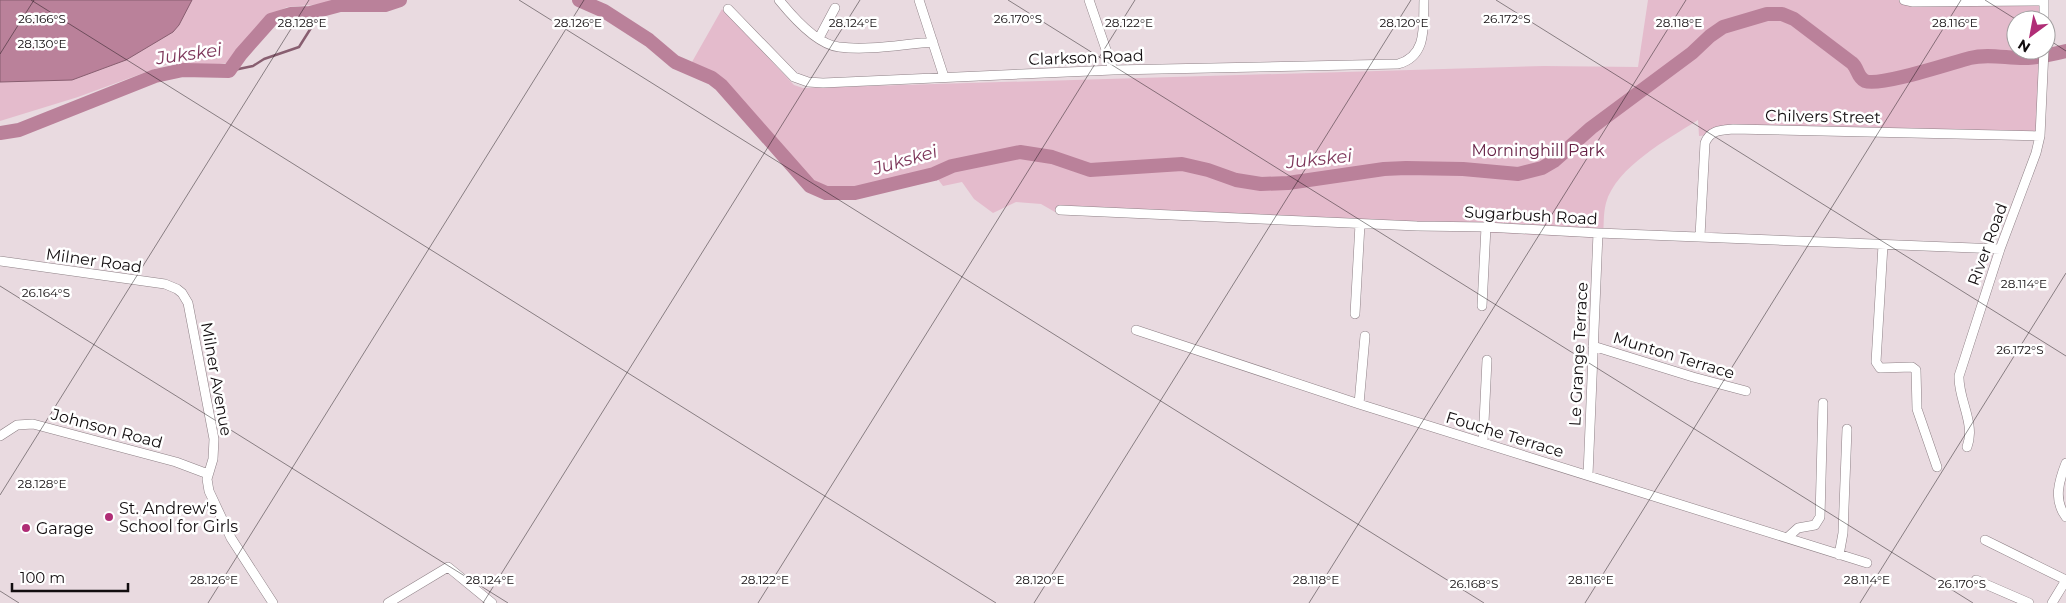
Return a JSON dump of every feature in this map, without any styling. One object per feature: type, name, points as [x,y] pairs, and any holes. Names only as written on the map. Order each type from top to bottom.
[{"type":"street","points":[[779,0],[793,17],[819,38],[838,47],[894,47],[933,42]]},
{"type":"street","points":[[919,0],[944,77]]},
{"type":"street","points":[[1088,0],[1113,70]]},
{"type":"street","name":"Clarkson Road","points":[[728,9],[788,72],[802,81],[823,83],[1113,70],[1398,64],[1410,59],[1421,45],[1424,0]]},
{"type":"street","points":[[1904,0],[1913,2],[2044,1]]},
{"type":"street","points":[[819,38],[835,8]]},
{"type":"street","name":"River Road","points":[[1967,447],[1970,434],[1959,376],[2000,249],[2032,164],[2040,136],[2043,60]]},
{"type":"street","name":"Chilvers Street","points":[[1700,236],[1705,142],[1710,134],[1718,130],[2040,136]]},
{"type":"street","name":"Sugarbush Road","points":[[1060,210],[1360,224],[1486,227],[2000,249]]},
{"type":"street","points":[[1355,314],[1360,224]]},
{"type":"street","points":[[1482,306],[1486,227]]},
{"type":"street","name":"Le Grange Terrace","points":[[1588,475],[1598,233]]},
{"type":"street","points":[[1882,245],[1876,362],[1880,368],[1912,367],[1916,370],[1917,409],[1937,467]]},
{"type":"street","name":"Milner Road","points":[[0,261],[165,284],[182,293]]},
{"type":"street","name":"Milner Avenue","points":[[182,293],[188,303],[214,439],[214,460],[208,474],[209,491],[222,522],[273,603]]},
{"type":"street","name":"Fouche Terrace","points":[[1136,330],[1359,404],[1866,563]]},
{"type":"street","points":[[1359,404],[1365,336]]},
{"type":"street","name":"Munton Terrace","points":[[1593,346],[1693,377],[1746,391]]},
{"type":"street","points":[[1483,443],[1487,360]]},
{"type":"street","points":[[1787,538],[1798,528],[1815,525],[1820,517],[1823,403]]},
{"type":"street","name":"Johnson Road","points":[[0,436],[17,425],[33,424],[176,462],[208,474]]},
{"type":"street","points":[[1839,555],[1843,533],[1847,429]]},
{"type":"street","points":[[2066,463],[2058,492],[2060,506],[2066,517]]},
{"type":"street","points":[[1985,540],[2066,580],[2052,603]]},
{"type":"street","points":[[388,603],[448,567],[492,603]]},
{"type":"street","points":[[1976,580],[2029,603]]},
{"type":"green space","points":[[0,0],[370,0],[287,7],[271,15],[252,35],[237,55],[227,63],[198,67],[168,64],[78,97],[0,121]]},
{"type":"green space","name":"Morninghill Park","points":[[1648,0],[2044,0],[2044,10],[2006,10],[2006,60],[2042,60],[2041,136],[1734,132],[1699,136],[1698,120],[1644,155],[1620,178],[1606,203],[1603,238],[1055,212],[1041,204],[1016,202],[993,213],[974,199],[962,182],[943,186],[934,174],[855,193],[826,193],[810,186],[721,85],[712,78],[688,69],[722,9],[794,85],[803,88],[1544,66],[1638,67]]},
{"type":"shaded area","points":[[0,0],[192,0],[179,25],[173,32],[126,60],[72,80],[0,82]]},
{"type":"waterway","name":"Jukskei","points":[[0,133],[19,130],[155,76],[183,70],[229,71],[241,54],[271,20],[291,14],[310,13],[340,5],[385,5],[400,0]]},
{"type":"waterway","name":"Jukskei","points":[[579,0],[604,11],[649,40],[675,62],[712,78],[721,85],[810,186],[826,193],[855,193],[934,174],[952,166],[1020,152],[1052,157],[1090,170],[1182,164],[1208,170],[1236,180],[1261,184],[1288,183],[1384,169],[1406,168],[1463,169],[1518,174],[1542,168],[1554,161],[1591,128],[1692,53],[1723,27],[1767,14],[1782,14],[1794,19],[1852,63],[1860,77],[1865,81],[1873,82],[1900,78],[1970,58],[1992,56],[2028,58],[2066,51]]},
{"type":"waterway","points":[[229,71],[253,66],[264,59],[299,47],[316,20],[327,10],[340,5]]},
{"type":"place","name":"St. Andrew's School for Girls","points":[[109,517]]},
{"type":"place","name":"Garage","points":[[26,528]]}]
